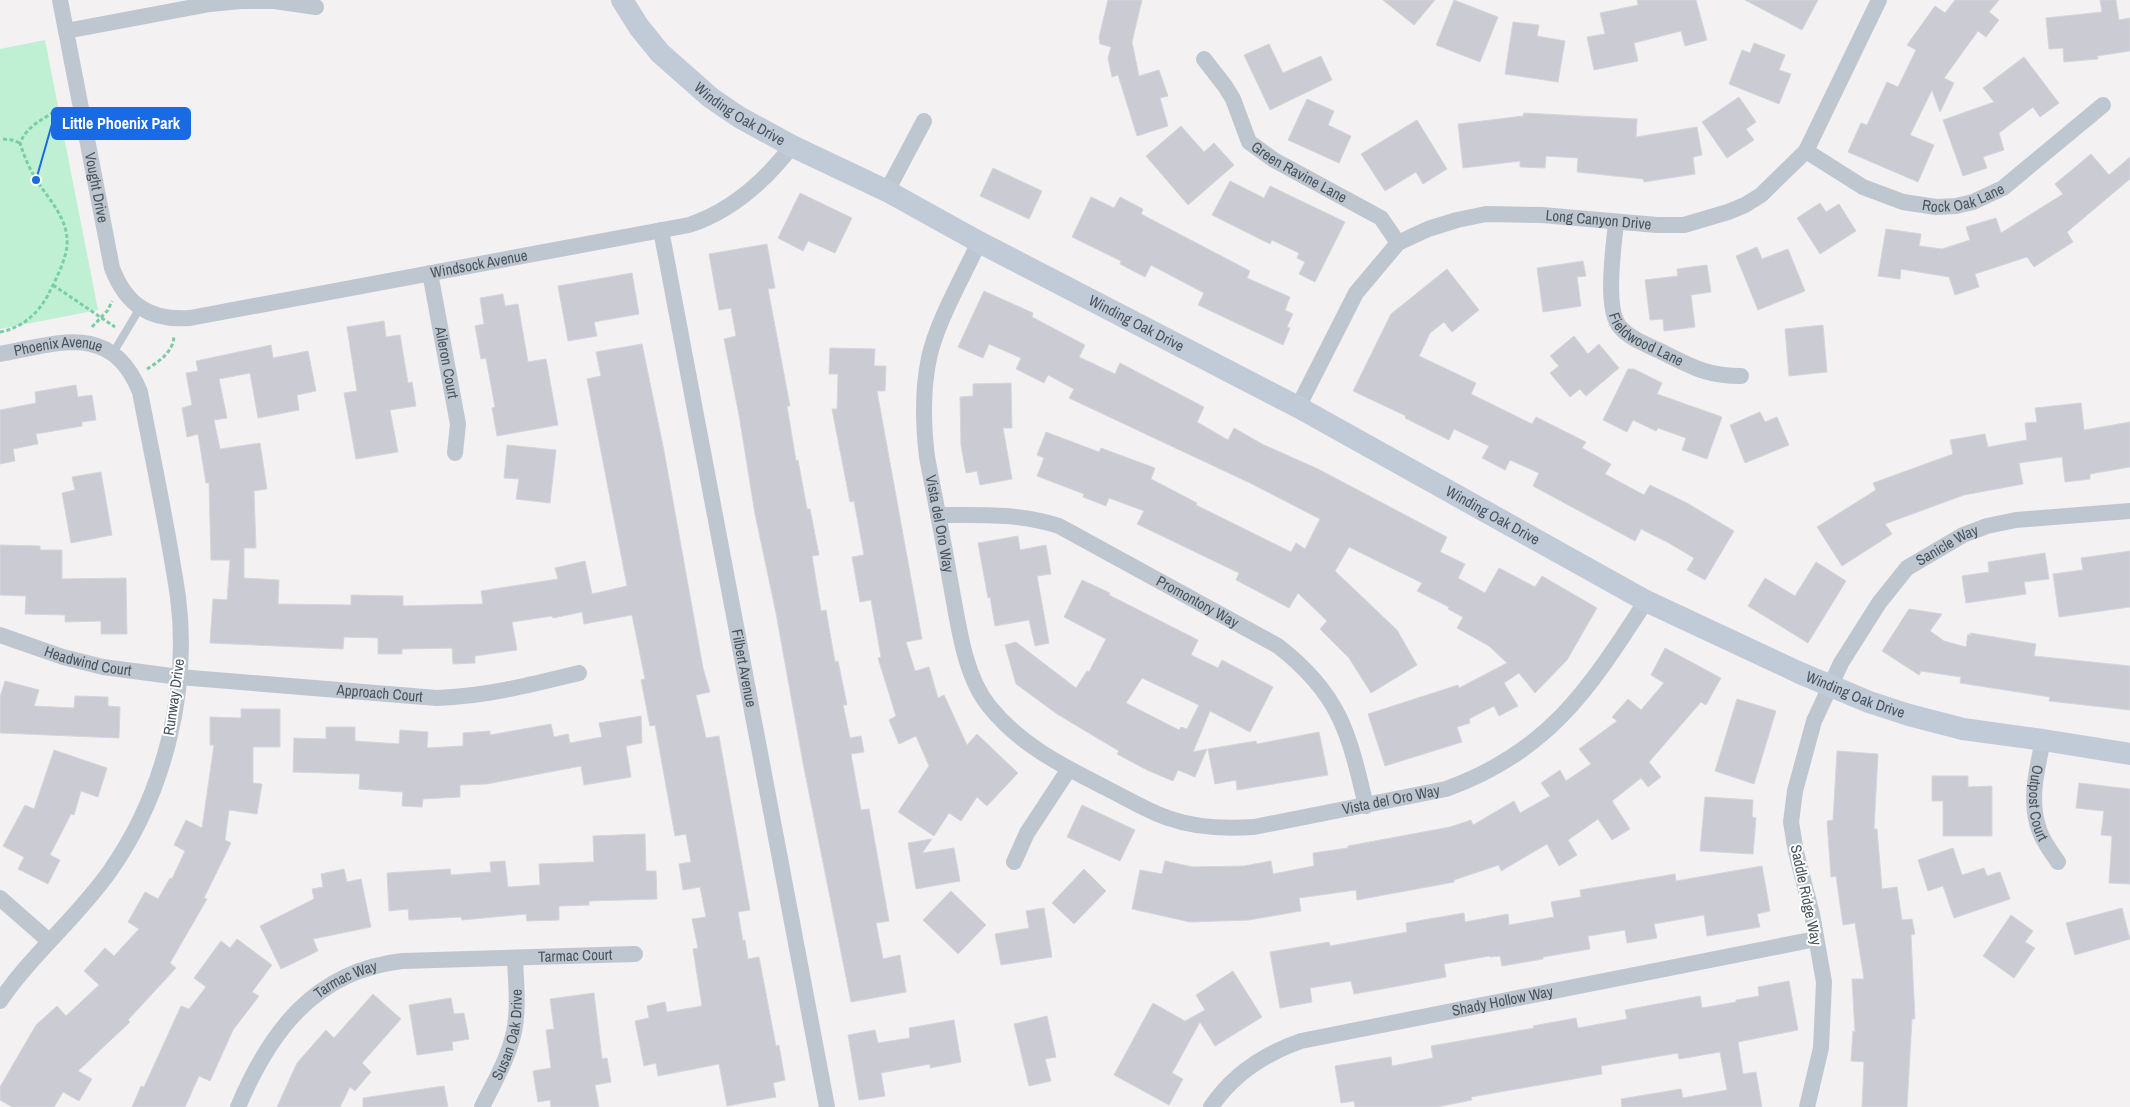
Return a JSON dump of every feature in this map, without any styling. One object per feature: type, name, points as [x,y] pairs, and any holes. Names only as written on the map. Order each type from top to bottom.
[{"type":"street","name":"Vought Drive","points":[[60,0],[112,268],[118,284],[126,296],[140,308]]},
{"type":"street","name":"Winding Oak Drive","points":[[622,0],[639,27],[660,53],[685,77],[725,108],[792,146],[886,191],[979,242],[1298,407],[1646,601],[1831,686],[1885,707],[1963,729],[2130,754]]},
{"type":"street","name":"Long Canyon Drive","points":[[1298,407],[1356,293],[1398,243],[1428,229],[1486,214],[1542,215],[1658,225],[1684,224],[1728,212],[1745,205],[1761,195],[1806,151],[1878,0]]},
{"type":"street","points":[[66,31],[210,4],[241,1],[274,1],[316,7]]},
{"type":"street","name":"Green Ravine Lane","points":[[1204,59],[1233,99],[1249,142],[1274,160],[1381,218],[1398,243]]},
{"type":"street","name":"Rock Oak Lane","points":[[1806,151],[1863,187],[1904,202],[1936,207],[1956,206],[1973,202],[2003,188],[2103,105]]},
{"type":"street","points":[[886,191],[924,121]]},
{"type":"street","name":"Windsock Avenue","points":[[140,308],[157,316],[175,319],[190,318],[661,230],[704,220],[730,206],[755,188],[776,167],[792,146]]},
{"type":"street","name":"Fieldwood Lane","points":[[1616,222],[1610,299],[1619,326],[1632,336],[1702,372],[1724,376],[1741,376]]},
{"type":"street","name":"Filbert Avenue","points":[[661,230],[827,1107]]},
{"type":"street","name":"Vista del Oro Way","points":[[979,242],[942,322],[928,365],[923,428],[962,644],[975,681],[987,704],[1004,723],[1043,754],[1069,769],[1166,818],[1202,826],[1254,827],[1446,789],[1473,779],[1508,761],[1538,738],[1586,690],[1606,664],[1646,601]]},
{"type":"street","name":"Aileron Court","points":[[430,274],[458,424],[455,453]]},
{"type":"street","name":"Phoenix Avenue","points":[[0,354],[70,341],[88,342],[113,353]]},
{"type":"street","name":"Runway Drive","points":[[0,1001],[48,941],[86,904],[111,870],[151,796],[164,757],[174,716],[179,677],[178,598],[140,392],[134,376],[113,353]]},
{"type":"street","name":"Sanicle Way","points":[[1831,686],[1841,663],[1879,603],[1907,568],[1964,536],[1987,526],[2016,520],[2130,511]]},
{"type":"street","name":"Promontory Way","points":[[938,515],[1036,518],[1059,526],[1278,646],[1307,670],[1330,698],[1348,736],[1366,806]]},
{"type":"street","name":"Headwind Court","points":[[0,635],[63,657],[103,667],[179,677]]},
{"type":"street","name":"Approach Court","points":[[179,677],[437,698],[504,692],[579,673]]},
{"type":"street","name":"Saddle Ridge Way","points":[[1807,1107],[1821,1048],[1824,1019],[1824,982],[1812,914],[1796,852],[1791,822],[1795,791],[1804,754],[1814,722],[1831,686]]},
{"type":"street","name":"Outpost Court","points":[[2043,740],[2035,781],[2034,810],[2040,833],[2058,862]]},
{"type":"street","points":[[1014,862],[1027,833],[1069,769]]},
{"type":"street","points":[[0,898],[48,941]]},
{"type":"street","name":"Shady Hollow Way","points":[[1211,1107],[1227,1086],[1259,1059],[1283,1047],[1301,1041],[1816,939]]},
{"type":"street","name":"Tarmac Court","points":[[515,958],[635,954]]},
{"type":"street","name":"Tarmac Way","points":[[238,1107],[264,1056],[280,1030],[297,1010],[317,993],[342,977],[371,966],[402,961],[515,958]]},
{"type":"street","name":"Susan Oak Drive","points":[[482,1107],[504,1060],[515,1029],[517,1002],[515,958]]},
{"type":"lane","points":[[113,353],[140,308]]},
{"type":"path","points":[[0,332],[11,330],[32,318],[46,299],[63,261],[67,245],[62,218],[37,181],[20,143],[23,134],[32,124],[62,107]]},
{"type":"path","points":[[3,139],[20,143]]},
{"type":"path","points":[[70,341],[96,324],[108,310],[118,284]]},
{"type":"path","points":[[53,285],[124,334]]},
{"type":"path","points":[[134,376],[160,361],[168,353],[174,341],[175,319]]},
{"type":"green space","points":[[45,40],[98,310],[0,329],[0,49]]},
{"type":"building","points":[[1108,0],[1142,0],[1132,42],[1139,76],[1159,70],[1168,96],[1160,98],[1168,126],[1137,136],[1118,75],[1112,77],[1108,58],[1111,47],[1100,44],[1099,37]]},
{"type":"building","points":[[1383,0],[1435,0],[1414,25]]},
{"type":"building","points":[[1454,0],[1498,17],[1480,62],[1436,45]]},
{"type":"building","points":[[1637,0],[1696,0],[1707,40],[1685,46],[1681,31],[1634,43],[1638,61],[1594,70],[1587,37],[1605,34],[1600,13],[1638,5]]},
{"type":"building","points":[[1745,0],[1818,0],[1802,30]]},
{"type":"building","points":[[1955,0],[1999,0],[1989,12],[1999,20],[1986,37],[1978,31],[1944,78],[1954,83],[1940,112],[1932,90],[1910,135],[1934,145],[1918,182],[1848,152],[1861,123],[1867,125],[1887,82],[1898,87],[1916,50],[1907,45],[1935,6],[1945,13]]},
{"type":"building","points":[[2100,0],[2116,0],[2119,20],[2130,18],[2130,51],[2097,56],[2098,59],[2064,62],[2063,48],[2049,49],[2046,18],[2102,12]]},
{"type":"building","points":[[1513,22],[1539,25],[1537,36],[1565,41],[1558,82],[1505,74]]},
{"type":"building","points":[[1754,43],[1785,55],[1779,70],[1791,74],[1779,104],[1729,84],[1742,50],[1750,53]]},
{"type":"building","points":[[1269,44],[1283,73],[1321,56],[1332,80],[1270,110],[1244,55]]},
{"type":"building","points":[[2024,57],[2059,103],[2040,117],[2033,107],[1999,133],[2004,150],[1983,157],[1987,168],[1963,176],[1943,120],[1994,102],[1983,88]]},
{"type":"building","points":[[1739,97],[1756,122],[1746,129],[1754,140],[1727,158],[1702,122]]},
{"type":"building","points":[[1307,99],[1334,111],[1328,125],[1351,136],[1339,163],[1288,140]]},
{"type":"building","points":[[1524,113],[1637,119],[1636,137],[1697,127],[1702,155],[1693,157],[1695,174],[1644,182],[1643,179],[1577,172],[1578,158],[1546,156],[1545,168],[1520,167],[1520,161],[1463,168],[1458,124],[1523,116]]},
{"type":"building","points":[[1417,120],[1447,169],[1423,184],[1416,172],[1385,191],[1361,154]]},
{"type":"building","points":[[1181,126],[1204,152],[1214,143],[1234,165],[1188,205],[1146,156]]},
{"type":"building","points":[[2091,154],[2109,175],[2130,157],[2130,179],[2067,232],[2073,242],[2034,267],[2027,257],[1975,274],[1979,287],[1955,295],[1949,277],[1901,269],[1900,279],[1878,276],[1886,229],[1921,234],[1919,246],[1942,249],[1970,240],[1966,227],[1996,218],[2001,233],[2063,194],[2055,184]]},
{"type":"building","points":[[993,168],[1042,191],[1029,219],[980,196]]},
{"type":"building","points":[[1230,181],[1264,198],[1270,186],[1345,222],[1315,282],[1299,274],[1305,262],[1297,258],[1299,253],[1272,240],[1270,244],[1212,215]]},
{"type":"building","points":[[800,193],[852,218],[835,253],[808,241],[803,251],[778,238]]},
{"type":"building","points":[[1091,197],[1114,208],[1120,197],[1143,209],[1141,214],[1250,271],[1247,278],[1290,297],[1285,310],[1293,314],[1287,327],[1290,328],[1283,345],[1198,305],[1204,293],[1151,265],[1145,277],[1120,264],[1121,261],[1072,237]]},
{"type":"building","points":[[1820,203],[1826,212],[1839,204],[1856,231],[1820,254],[1797,218]]},
{"type":"building","points":[[767,244],[775,288],[768,289],[790,406],[787,406],[796,461],[798,460],[807,509],[810,509],[819,555],[812,556],[821,611],[826,610],[835,662],[838,661],[847,705],[843,705],[850,738],[861,736],[864,752],[851,754],[861,810],[869,809],[889,921],[876,923],[883,959],[900,955],[906,992],[851,1002],[755,514],[739,415],[724,339],[736,336],[731,308],[719,310],[709,254]]},
{"type":"building","points":[[1757,247],[1762,259],[1788,249],[1805,291],[1758,310],[1736,256]]},
{"type":"building","points":[[1583,261],[1586,276],[1577,277],[1581,306],[1543,312],[1537,268]]},
{"type":"building","points":[[1707,265],[1711,292],[1691,295],[1695,327],[1664,331],[1663,319],[1650,320],[1645,280],[1678,276],[1677,269]]},
{"type":"building","points":[[1447,269],[1479,310],[1452,332],[1444,322],[1430,333],[1419,356],[1476,383],[1471,394],[1532,424],[1536,417],[1586,442],[1582,448],[1611,464],[1605,474],[1644,495],[1650,485],[1687,503],[1734,531],[1705,580],[1687,570],[1694,558],[1669,543],[1641,529],[1635,541],[1533,486],[1539,473],[1510,460],[1505,470],[1482,458],[1489,446],[1454,429],[1449,440],[1405,418],[1406,416],[1353,391],[1391,314]]},
{"type":"building","points":[[632,273],[639,314],[594,322],[597,336],[568,341],[558,286]]},
{"type":"building","points":[[984,291],[1033,313],[1032,317],[1085,345],[1079,357],[1115,374],[1120,363],[1204,407],[1197,422],[1228,440],[1234,428],[1262,444],[1318,469],[1447,537],[1440,552],[1465,564],[1458,578],[1485,593],[1499,568],[1535,587],[1542,576],[1597,608],[1567,660],[1535,693],[1519,673],[1504,683],[1518,706],[1499,716],[1494,706],[1469,719],[1470,723],[1457,727],[1462,742],[1385,766],[1368,714],[1458,685],[1459,688],[1507,663],[1489,646],[1457,628],[1463,617],[1448,609],[1449,607],[1417,591],[1422,583],[1349,547],[1335,571],[1397,630],[1417,665],[1371,693],[1349,658],[1320,629],[1327,621],[1298,593],[1289,608],[1236,580],[1239,573],[1137,524],[1144,511],[1109,498],[1106,506],[1083,497],[1084,494],[1037,476],[1044,458],[1037,455],[1046,432],[1099,452],[1101,448],[1155,468],[1151,479],[1197,503],[1196,505],[1291,552],[1296,543],[1305,549],[1320,519],[1250,483],[1069,398],[1074,389],[1048,375],[1044,383],[1016,369],[1021,358],[989,344],[983,358],[958,347]]},
{"type":"building","points":[[503,294],[505,306],[518,304],[528,362],[546,359],[558,425],[497,436],[492,408],[495,407],[486,358],[481,359],[475,326],[484,324],[480,298]]},
{"type":"building","points":[[384,321],[386,337],[400,335],[408,383],[412,382],[416,406],[390,410],[398,452],[356,459],[344,393],[357,391],[347,327]]},
{"type":"building","points":[[1823,325],[1827,372],[1789,376],[1785,329]]},
{"type":"building","points":[[1574,336],[1588,354],[1599,344],[1619,368],[1586,396],[1580,389],[1570,397],[1550,373],[1559,366],[1550,356]]},
{"type":"building","points":[[642,344],[664,451],[703,668],[710,692],[696,695],[706,738],[719,736],[750,910],[738,912],[743,941],[745,940],[748,959],[759,957],[776,1046],[779,1045],[785,1080],[773,1083],[776,1097],[727,1106],[719,1064],[658,1076],[656,1063],[644,1066],[635,1021],[649,1018],[647,1006],[665,1002],[667,1012],[702,1006],[693,949],[698,948],[692,919],[706,917],[700,887],[683,890],[679,864],[691,862],[686,834],[675,836],[655,725],[650,726],[641,680],[645,679],[632,615],[584,624],[582,612],[553,618],[552,616],[512,622],[517,650],[475,656],[475,663],[453,664],[452,648],[402,649],[402,654],[378,654],[378,638],[344,637],[343,649],[210,643],[213,599],[227,600],[230,560],[211,560],[209,483],[206,483],[198,434],[187,437],[182,408],[192,405],[186,373],[198,371],[196,361],[271,345],[273,358],[308,351],[316,391],[297,395],[299,410],[258,418],[250,373],[219,379],[227,418],[214,420],[220,449],[260,443],[267,489],[254,491],[256,548],[244,548],[244,578],[279,580],[278,604],[351,605],[351,595],[403,596],[403,606],[483,604],[481,591],[558,579],[555,568],[585,561],[592,594],[627,586],[587,379],[601,376],[596,352]]},
{"type":"building","points":[[830,348],[875,349],[874,366],[886,366],[885,391],[877,391],[922,639],[906,642],[915,671],[929,667],[938,698],[944,695],[967,745],[977,734],[1018,773],[987,806],[977,797],[961,821],[949,813],[934,836],[898,812],[929,766],[916,736],[899,744],[889,720],[896,716],[878,658],[881,657],[871,600],[860,602],[852,557],[864,555],[854,501],[850,502],[832,409],[837,409],[838,374],[829,374]]},
{"type":"building","points":[[1628,369],[1634,369],[1662,383],[1657,394],[1722,417],[1707,459],[1682,450],[1686,438],[1658,428],[1656,431],[1633,420],[1627,432],[1603,420]]},
{"type":"building","points":[[1011,383],[1012,428],[1003,428],[1012,479],[980,485],[977,471],[966,473],[961,445],[960,397],[973,396],[973,384]]},
{"type":"building","points":[[76,385],[78,397],[92,395],[96,420],[82,422],[82,426],[36,434],[38,444],[13,449],[15,461],[0,464],[0,410],[36,403],[35,392]]},
{"type":"building","points":[[2081,403],[2084,430],[2130,422],[2130,467],[2090,474],[2090,479],[2065,482],[2062,457],[2019,463],[2023,484],[1964,495],[1885,524],[1892,534],[1842,566],[1817,527],[1876,490],[1873,483],[1953,454],[1950,440],[1985,434],[1988,447],[2027,440],[2025,423],[2037,422],[2035,408]]},
{"type":"building","points":[[1760,412],[1765,422],[1777,417],[1789,445],[1745,463],[1730,425]]},
{"type":"building","points":[[507,445],[556,450],[550,503],[516,499],[519,479],[504,478]]},
{"type":"building","points":[[101,472],[112,535],[71,543],[62,493],[75,490],[72,477]]},
{"type":"building","points":[[1018,536],[1020,550],[1046,545],[1051,574],[1037,576],[1049,643],[1035,646],[1029,620],[995,626],[978,543]]},
{"type":"building","points":[[0,545],[40,546],[40,550],[62,550],[62,579],[126,578],[127,634],[101,634],[101,621],[65,622],[65,615],[25,614],[26,596],[0,595]]},
{"type":"building","points":[[2130,551],[2130,607],[2059,617],[2053,574],[2083,570],[2081,558]]},
{"type":"building","points":[[2045,553],[2049,579],[2024,582],[2026,594],[1966,603],[1962,576],[1989,572],[1988,562]]},
{"type":"building","points":[[1816,562],[1846,581],[1808,643],[1748,606],[1765,578],[1795,596]]},
{"type":"building","points":[[1082,580],[1198,640],[1191,655],[1218,668],[1222,660],[1273,687],[1250,732],[1210,711],[1193,752],[1207,749],[1195,777],[1178,770],[1173,781],[1117,754],[1119,751],[1057,714],[1016,684],[1005,645],[1016,642],[1076,688],[1087,671],[1089,672],[1106,639],[1064,617]],"holes":[[[1142,678],[1199,705],[1187,729],[1181,727],[1179,730],[1126,703]]]},
{"type":"building","points":[[1909,609],[1942,614],[1930,631],[1944,641],[1966,647],[1968,634],[1971,636],[1970,633],[2036,644],[2034,656],[2130,666],[2130,710],[2049,701],[2050,697],[1960,683],[1961,677],[1921,671],[1919,675],[1882,651]]},
{"type":"building","points":[[1665,648],[1721,678],[1706,705],[1701,702],[1649,762],[1661,777],[1648,787],[1641,778],[1612,801],[1630,829],[1612,840],[1598,819],[1568,840],[1577,855],[1559,866],[1547,844],[1501,871],[1499,865],[1454,880],[1454,882],[1357,900],[1356,890],[1299,898],[1301,911],[1249,920],[1190,922],[1132,909],[1140,870],[1162,874],[1165,861],[1193,867],[1244,866],[1271,861],[1273,874],[1314,866],[1313,853],[1348,848],[1348,846],[1450,827],[1471,820],[1473,825],[1514,801],[1520,813],[1550,796],[1541,783],[1560,770],[1566,781],[1591,764],[1579,749],[1617,721],[1612,717],[1628,699],[1641,710],[1664,683],[1651,675]]},
{"type":"building","points":[[5,681],[39,690],[34,706],[74,708],[75,696],[108,697],[108,706],[120,707],[119,738],[0,733],[0,697]]},
{"type":"building","points":[[1737,699],[1776,711],[1754,784],[1715,771]]},
{"type":"building","points":[[241,709],[280,709],[280,747],[253,747],[253,783],[262,784],[257,814],[229,810],[225,840],[231,843],[204,898],[207,899],[170,963],[176,968],[128,1020],[130,1022],[78,1071],[92,1079],[79,1101],[63,1092],[54,1107],[12,1107],[0,1100],[0,1087],[36,1025],[57,1006],[66,1016],[99,985],[84,971],[105,948],[114,956],[139,929],[128,922],[145,892],[158,899],[170,878],[172,879],[185,851],[174,845],[186,820],[202,828],[214,745],[210,745],[210,717],[241,718]]},
{"type":"building","points":[[641,716],[642,743],[626,746],[631,777],[584,785],[581,766],[487,784],[460,785],[460,797],[423,799],[422,807],[402,806],[403,792],[359,789],[360,774],[293,772],[294,738],[326,739],[326,727],[355,727],[355,741],[399,744],[400,730],[428,732],[427,748],[463,746],[463,733],[490,731],[490,735],[551,724],[554,737],[568,734],[570,743],[602,737],[599,723]]},
{"type":"building","points":[[1319,732],[1328,775],[1237,790],[1236,780],[1215,784],[1208,749],[1256,741],[1257,744]]},
{"type":"building","points":[[54,750],[107,768],[98,797],[81,791],[74,815],[71,814],[50,855],[60,860],[48,884],[18,869],[24,857],[3,846],[25,805],[34,809]]},
{"type":"building","points":[[1837,751],[1878,754],[1874,829],[1877,829],[1882,889],[1897,887],[1902,920],[1912,919],[1915,934],[1911,935],[1915,1019],[1912,1019],[1907,1107],[1862,1107],[1864,1062],[1851,1061],[1853,1031],[1855,1032],[1852,979],[1864,979],[1855,923],[1843,925],[1836,876],[1831,877],[1827,821],[1833,820]]},
{"type":"building","points":[[1932,776],[1968,776],[1968,787],[1992,786],[1992,836],[1943,836],[1943,801],[1932,801]]},
{"type":"building","points":[[2079,783],[2130,789],[2130,884],[2109,883],[2112,836],[2101,835],[2104,811],[2076,808]]},
{"type":"building","points":[[1705,797],[1753,800],[1752,817],[1756,818],[1753,854],[1700,851]]},
{"type":"building","points":[[1082,805],[1135,830],[1120,861],[1067,837]]},
{"type":"building","points":[[645,834],[646,871],[656,871],[657,899],[589,901],[589,905],[559,906],[559,920],[527,921],[526,914],[462,920],[461,917],[409,920],[408,909],[389,911],[387,873],[450,869],[451,875],[491,872],[490,862],[505,861],[508,887],[540,885],[539,864],[594,862],[593,836]]},
{"type":"building","points":[[932,839],[922,853],[954,848],[960,881],[916,889],[908,843]]},
{"type":"building","points":[[1953,848],[1962,875],[1984,868],[1987,876],[2000,872],[2010,899],[1954,918],[1943,886],[1928,891],[1918,860]]},
{"type":"building","points":[[1762,866],[1770,911],[1757,914],[1760,927],[1707,936],[1704,915],[1654,924],[1657,938],[1627,943],[1625,930],[1588,936],[1590,949],[1502,966],[1500,956],[1489,956],[1444,964],[1446,977],[1393,987],[1354,994],[1351,981],[1310,988],[1312,1002],[1280,1008],[1270,952],[1329,942],[1330,946],[1407,932],[1406,923],[1464,913],[1465,922],[1508,914],[1509,925],[1554,917],[1551,902],[1581,897],[1580,890],[1675,874],[1676,881]]},
{"type":"building","points":[[344,869],[347,882],[361,879],[371,927],[313,939],[318,951],[281,969],[260,926],[314,899],[312,889],[323,887],[321,874]]},
{"type":"building","points":[[1084,869],[1106,891],[1074,924],[1052,903]]},
{"type":"building","points":[[951,891],[986,925],[958,954],[923,920]]},
{"type":"building","points":[[1044,908],[1052,957],[1001,965],[995,934],[1029,928],[1026,911]]},
{"type":"building","points":[[2122,908],[2130,939],[2075,955],[2066,923]]},
{"type":"building","points":[[2011,915],[2033,931],[2025,942],[2035,948],[2014,978],[1983,956]]},
{"type":"building","points":[[237,939],[272,965],[252,992],[259,996],[233,1030],[210,1081],[199,1076],[185,1107],[132,1107],[141,1086],[144,1087],[181,1006],[189,1009],[206,987],[194,978],[221,941],[230,948]]},
{"type":"building","points":[[1233,971],[1262,1017],[1215,1046],[1200,1022],[1172,1073],[1183,1079],[1169,1105],[1114,1075],[1153,1003],[1185,1021],[1205,1010],[1196,995]]},
{"type":"building","points":[[1789,981],[1798,1030],[1738,1042],[1743,1074],[1756,1072],[1762,1107],[1622,1107],[1621,1099],[1681,1089],[1683,1098],[1727,1090],[1720,1052],[1679,1059],[1678,1053],[1601,1066],[1602,1074],[1471,1097],[1472,1100],[1437,1107],[1355,1107],[1354,1101],[1341,1103],[1335,1066],[1391,1057],[1392,1066],[1433,1058],[1431,1046],[1534,1028],[1533,1026],[1576,1018],[1578,1028],[1627,1019],[1625,1010],[1700,996],[1702,1008],[1736,1002],[1736,1000],[1759,996],[1758,987]]},
{"type":"building","points":[[594,993],[602,1059],[607,1058],[611,1082],[595,1085],[599,1107],[551,1107],[550,1100],[538,1102],[533,1071],[551,1068],[546,1030],[554,1029],[550,999]]},
{"type":"building","points":[[373,994],[401,1019],[362,1063],[371,1072],[355,1091],[350,1087],[340,1107],[277,1107],[297,1063],[326,1030],[334,1038]]},
{"type":"building","points":[[451,998],[454,1014],[464,1013],[469,1039],[452,1042],[453,1050],[417,1055],[409,1005]]},
{"type":"building","points":[[1047,1016],[1056,1057],[1045,1059],[1051,1081],[1029,1086],[1014,1024]]},
{"type":"building","points":[[954,1020],[961,1062],[930,1068],[930,1064],[881,1073],[885,1096],[859,1100],[848,1035],[875,1030],[878,1043],[910,1038],[909,1028]]},
{"type":"building","points":[[444,1086],[448,1107],[363,1107],[363,1098]]},
{"type":"place","name":"Little Phoenix Park","points":[[36,180]]}]
